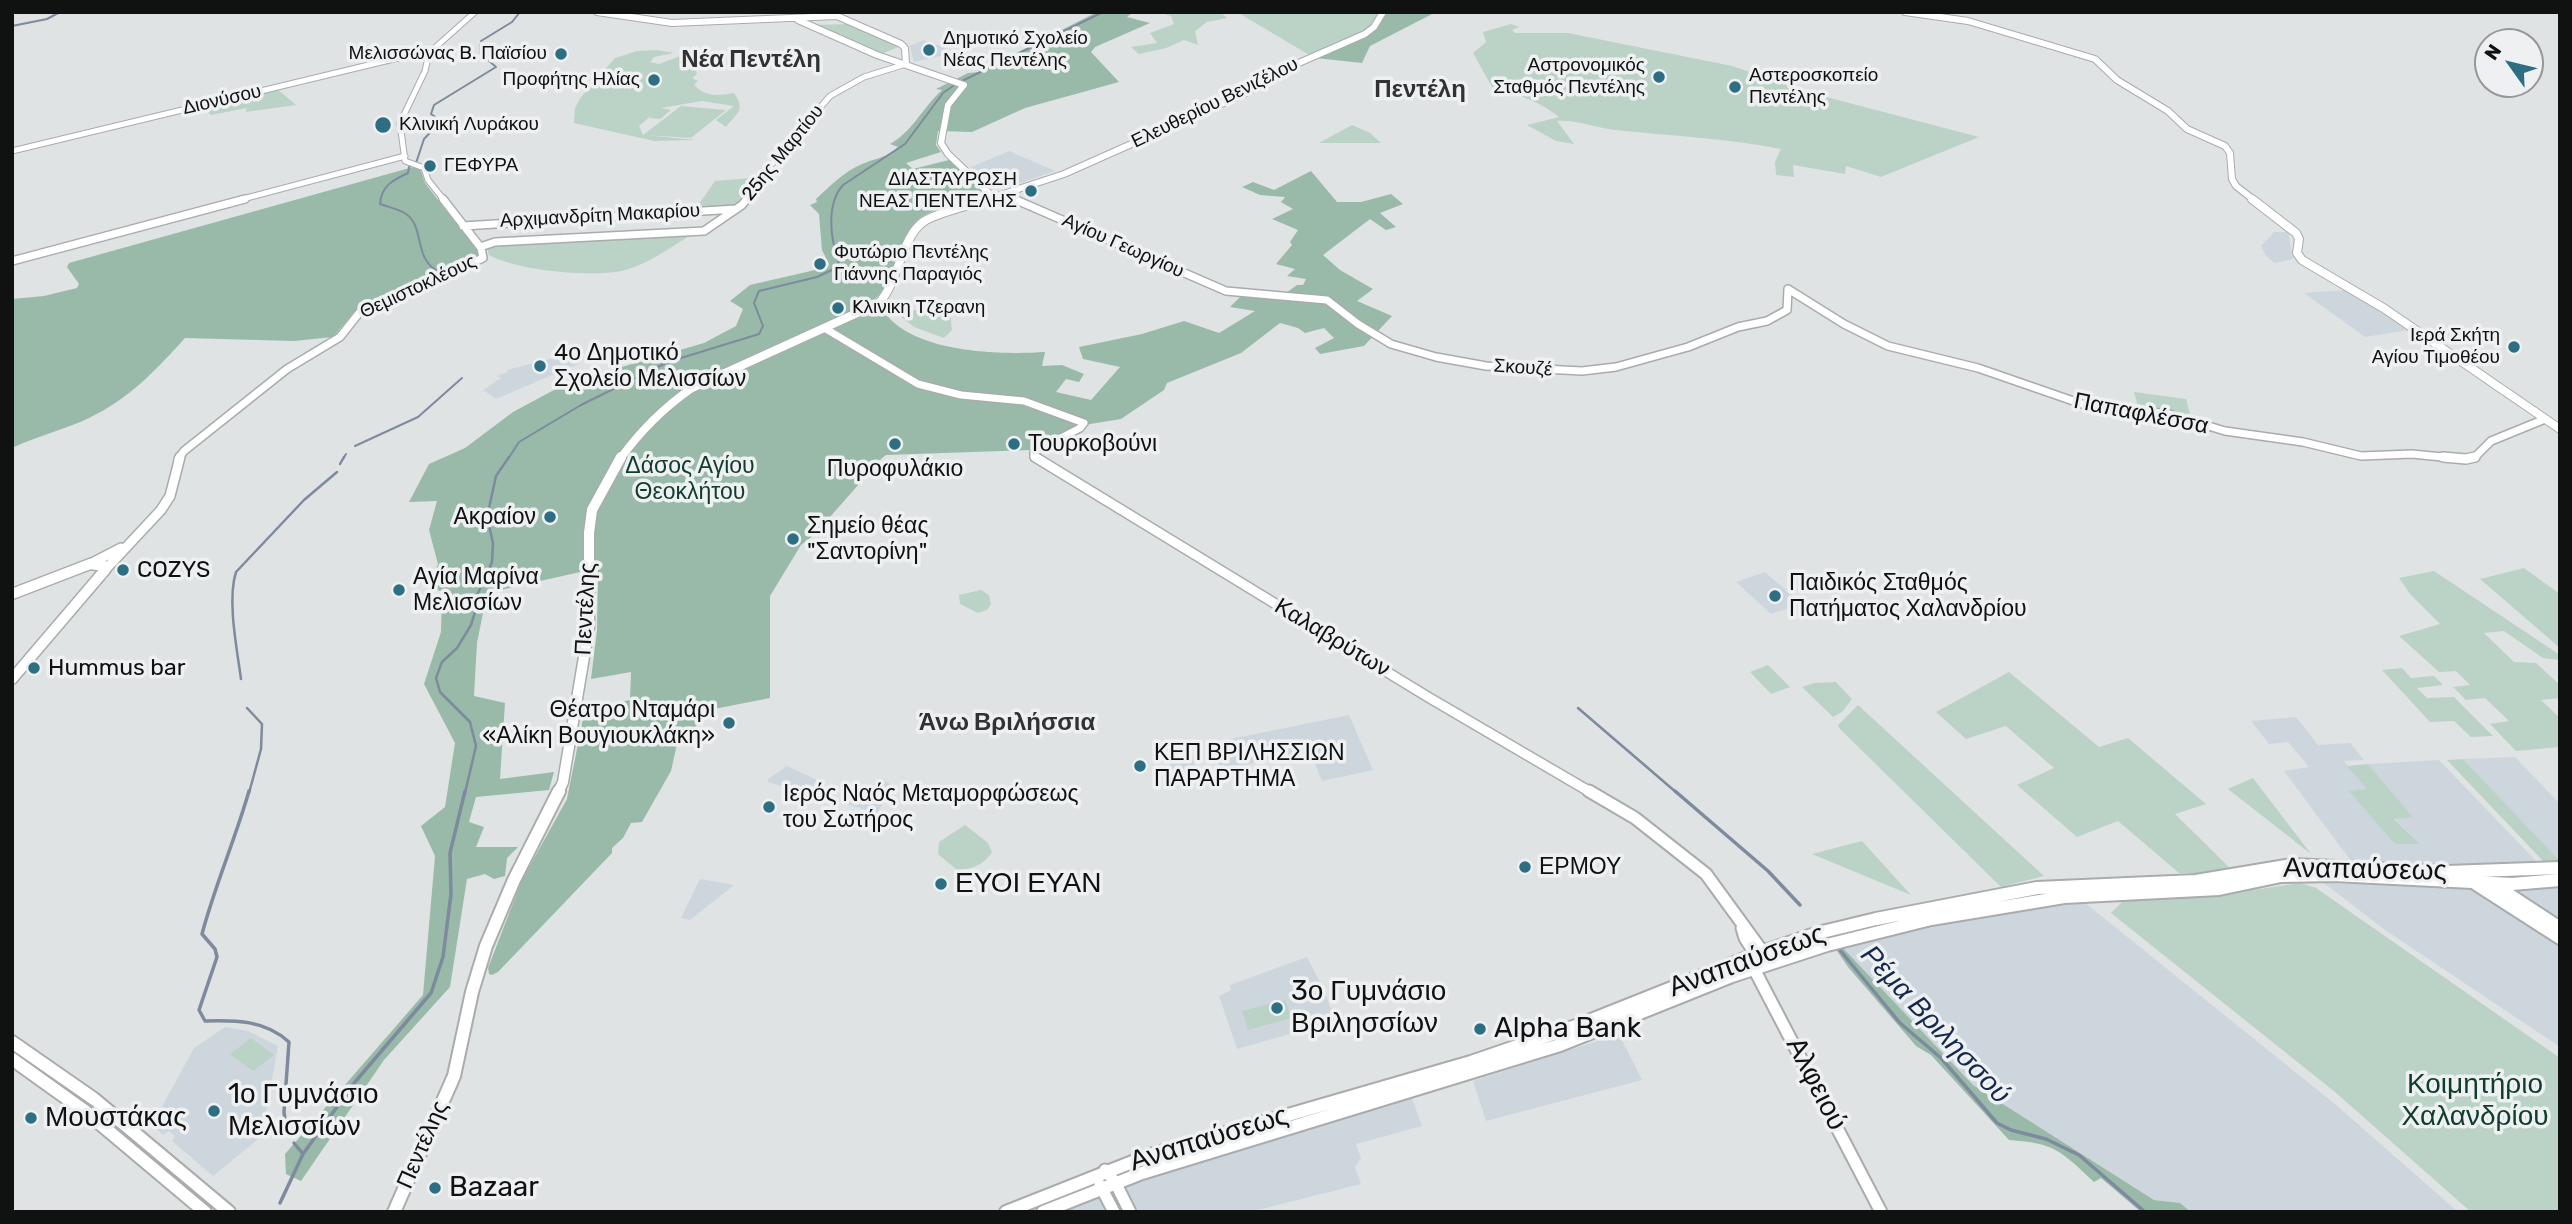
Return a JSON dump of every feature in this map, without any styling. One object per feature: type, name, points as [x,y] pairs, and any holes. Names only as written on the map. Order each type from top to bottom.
[{"type":"main road","points":[[597,12],[671,23],[798,20],[838,14],[905,47],[906,64]]},
{"type":"main road","name":"Ελευθερίου Βενιζέλου","points":[[998,196],[1056,177],[1246,93],[1285,69],[1365,34],[1383,12]]},
{"type":"main road","points":[[1905,12],[1968,21],[2095,59],[2117,80],[2168,111],[2187,129],[2225,146],[2230,153],[2232,178],[2236,186],[2296,233],[2300,258],[2374,302],[2560,429]]},
{"type":"main road","points":[[798,20],[877,55],[906,64],[918,72],[962,83],[964,88],[947,107],[942,144],[948,154],[980,184],[998,196]]},
{"type":"main road","name":"Πεντέλης","points":[[394,1212],[454,1076],[472,992],[486,946],[513,880],[549,816],[563,782],[589,626],[590,516],[603,488],[636,437],[678,396],[867,310],[885,298],[922,223],[998,196]]},
{"type":"main road","points":[[12,594],[90,564],[103,565],[105,570],[12,679]]},
{"type":"main road","name":"Αναπαύσεως","points":[[1006,1212],[1103,1179],[1560,1045],[1818,933],[1876,919],[2037,888],[2196,881],[2292,865],[2467,872],[2492,884],[2560,880]]},
{"type":"main road","name":"Αναπαύσεως","points":[[1759,960],[1842,940],[2086,895],[2206,891],[2286,876],[2479,878],[2560,867]]},
{"type":"main road","points":[[2479,878],[2560,938]]},
{"type":"main road","points":[[2492,884],[2560,928]]},
{"type":"main road","points":[[12,1042],[94,1099],[229,1212]]},
{"type":"main road","points":[[12,1059],[86,1112],[205,1212]]},
{"type":"main road","name":"Αναπαύσεως","points":[[1043,1212],[1103,1179]]},
{"type":"street","points":[[475,12],[431,50],[424,75],[399,131],[405,161],[424,169],[428,180],[480,247]]},
{"type":"street","name":"Διονύσου","points":[[12,150],[431,50]]},
{"type":"street","name":"25ης Μαρτίου","points":[[480,247],[495,242],[704,231],[736,209],[830,96],[864,77],[906,64]]},
{"type":"street","points":[[12,261],[405,156]]},
{"type":"street","name":"Αγίου Γεωργίου","points":[[998,196],[1224,291],[1244,292]]},
{"type":"street","name":"Αρχιμανδρίτη Μακαρίου","points":[[463,226],[736,209]]},
{"type":"street","name":"Θεμιστοκλέους","points":[[105,570],[155,519],[170,496],[182,454],[218,422],[280,374],[340,337],[359,313],[476,263],[484,254],[480,247]]},
{"type":"street","name":"Σκουζέ","points":[[1244,292],[1331,302],[1366,330],[1405,349],[1501,368],[1582,371],[1646,361],[1735,328],[1767,321],[1788,308],[1788,289]]},
{"type":"street","name":"Παπαφλέσσα","points":[[1788,289],[1844,324],[1882,343],[1983,370],[2082,404],[2169,414],[2225,431],[2303,442],[2361,456],[2412,454],[2466,459],[2475,457],[2491,441],[2545,419]]},
{"type":"street","points":[[359,313],[385,308]]},
{"type":"street","name":"Καλαβρύτων","points":[[826,329],[918,384],[961,395],[1030,403],[1077,419],[1084,424],[1034,452],[1034,456],[1304,622],[1635,818]]},
{"type":"street","points":[[90,564],[134,539]]},
{"type":"street","name":"Αλφειού","points":[[1635,818],[1702,870],[1740,923],[1881,1212]]},
{"type":"street","points":[[1103,1179],[1114,1212]]},
{"type":"street","points":[[1103,1179],[1130,1212]]},
{"type":"shaded area","name":"Δημοτικό Σχολείο Νέας Πεντέλης","points":[[923,40],[954,53],[914,62],[910,46]]},
{"type":"shaded area","points":[[1009,151],[1055,171],[1006,188],[998,188],[969,168]]},
{"type":"shaded area","points":[[2274,232],[2288,232],[2293,259],[2275,263],[2266,256],[2261,246]]},
{"type":"shaded area","points":[[2347,290],[2409,330],[2365,337],[2304,293]]},
{"type":"shaded area","points":[[572,353],[580,363],[496,399],[483,390],[501,378],[496,376],[508,372],[507,370]]},
{"type":"shaded area","points":[[1765,572],[1802,604],[1771,614],[1736,582]]},
{"type":"shaded area","points":[[1349,715],[1373,770],[1322,781],[1310,751],[1221,770],[1211,743]]},
{"type":"shaded area","points":[[2296,717],[2318,745],[2350,743],[2364,760],[2344,761],[2368,789],[2350,791],[2419,843],[2394,818],[2412,816],[2368,764],[2439,760],[2539,864],[2441,868],[2351,861],[2284,771],[2309,767],[2288,742],[2269,744],[2251,721]]},
{"type":"shaded area","points":[[1189,748],[1199,776],[1175,781],[1166,753]]},
{"type":"shaded area","points":[[2515,757],[2560,804],[2560,861],[2463,759]]},
{"type":"shaded area","points":[[787,766],[817,780],[808,794],[768,782],[768,779]]},
{"type":"shaded area","points":[[882,778],[894,787],[877,813],[846,804]]},
{"type":"shaded area","points":[[700,879],[734,885],[690,920],[681,918]]},
{"type":"shaded area","points":[[2560,881],[2560,1047],[2385,930],[2324,883],[2472,888]]},
{"type":"shaded area","points":[[2084,902],[2335,1104],[2458,1212],[2192,1212],[2180,1203],[2154,1200],[1973,1085],[1841,946],[1929,923]]},
{"type":"shaded area","name":"3ο Γυμνάσιο Βριλησσίων","points":[[1307,957],[1325,992],[1335,1021],[1237,1049],[1219,996],[1231,990],[1230,985]]},
{"type":"shaded area","name":"1ο Γυμνάσιο Μελισσίων","points":[[225,1027],[248,1031],[278,1046],[262,1136],[213,1176],[172,1141],[175,1136],[169,1131],[163,1135],[152,1125],[194,1048]]},
{"type":"shaded area","points":[[1619,1034],[1642,1080],[1486,1121],[1473,1081]]},
{"type":"shaded area","points":[[1412,1098],[1422,1126],[1356,1144],[1361,1158],[1355,1167],[1361,1184],[1250,1212],[1058,1212],[1127,1183]]},
{"type":"green space","name":"Δάσος Αγίου Θεοκλήτου","points":[[1097,12],[1133,12],[1127,17],[1150,23],[1095,47],[1091,52],[1119,82],[1025,108],[972,132],[938,131],[936,145],[941,152],[906,163],[913,169],[949,160],[981,191],[982,196],[936,210],[919,219],[906,235],[883,290],[865,307],[872,311],[883,310],[896,324],[913,335],[934,343],[1004,353],[1045,352],[1042,366],[1062,365],[1084,374],[1079,382],[1066,379],[1056,392],[1091,400],[1120,367],[1083,359],[1079,347],[1142,334],[1184,321],[1219,333],[1255,311],[1230,307],[1242,295],[1286,293],[1297,285],[1303,285],[1306,279],[1287,276],[1295,269],[1276,264],[1292,245],[1290,242],[1298,230],[1272,219],[1293,209],[1281,202],[1285,197],[1260,195],[1242,187],[1253,182],[1274,190],[1311,171],[1337,202],[1361,202],[1391,194],[1403,204],[1380,213],[1396,227],[1386,230],[1370,219],[1323,255],[1340,270],[1373,289],[1357,301],[1392,316],[1364,346],[1320,354],[1315,348],[1334,338],[1324,328],[1305,333],[1280,323],[1241,353],[1167,383],[1164,390],[1121,419],[1078,426],[1031,450],[886,455],[814,535],[801,545],[770,596],[770,698],[714,709],[677,744],[671,771],[642,822],[631,823],[623,838],[612,848],[612,853],[498,972],[492,975],[489,974],[488,968],[522,880],[567,799],[585,709],[630,700],[631,672],[591,679],[597,630],[598,568],[487,593],[477,643],[474,696],[505,703],[500,779],[554,772],[549,790],[476,797],[469,822],[484,827],[476,847],[518,847],[507,858],[505,876],[494,879],[485,874],[467,879],[450,987],[384,1060],[301,1181],[286,1174],[285,1154],[423,995],[435,856],[421,826],[445,807],[455,743],[424,684],[441,632],[442,592],[428,585],[438,564],[429,530],[437,501],[409,502],[429,464],[465,448],[513,412],[567,383],[704,343],[736,326],[743,309],[730,301],[750,285],[828,267],[822,250],[819,214],[810,205],[817,202],[816,199],[850,171],[894,151],[898,147],[890,144],[912,126],[942,90],[936,89],[968,73],[979,72]]},
{"type":"green space","points":[[1157,12],[1226,12],[1222,14],[1227,18],[1207,22],[1195,31],[1198,45],[1184,40],[1166,48],[1139,54],[1131,47],[1157,43],[1150,33],[1174,24],[1171,16]]},
{"type":"green space","points":[[1237,12],[1380,12],[1369,28],[1311,56]]},
{"type":"green space","points":[[1386,12],[1436,12],[1370,46],[1362,63],[1316,58],[1373,32]]},
{"type":"green space","points":[[848,24],[901,46],[881,54],[812,25]]},
{"type":"green space","points":[[1511,24],[1519,27],[1512,30],[1515,33],[1568,33],[1732,66],[1815,94],[1979,137],[1881,177],[1846,166],[1845,174],[1793,165],[1794,177],[1776,175],[1775,162],[1781,149],[1615,130],[1571,121],[1557,121],[1574,144],[1556,141],[1527,125],[1559,117],[1535,102],[1492,87],[1473,53],[1486,42],[1483,32]]},
{"type":"green space","points":[[637,51],[674,53],[654,57],[650,62],[659,64],[683,55],[692,59],[684,63],[696,70],[697,74],[692,78],[698,81],[694,85],[703,92],[717,95],[734,93],[740,108],[726,127],[716,120],[734,106],[702,101],[661,108],[671,110],[660,119],[649,118],[654,113],[639,126],[643,135],[681,106],[726,110],[691,138],[644,135],[696,140],[654,141],[574,123],[575,108],[581,97],[615,58]]},
{"type":"green space","points":[[276,88],[296,105],[246,112],[247,108],[211,115],[202,106]]},
{"type":"green space","points":[[1352,125],[1370,133],[1381,143],[1319,143]]},
{"type":"green space","points":[[413,167],[420,168],[425,183],[479,253],[478,257],[465,266],[355,311],[333,337],[294,341],[185,338],[152,372],[117,402],[80,422],[12,448],[12,299],[44,296],[77,288],[79,284],[67,267],[69,263]]},
{"type":"green space","points":[[755,179],[736,206],[696,208],[715,181]]},
{"type":"green space","points":[[693,234],[637,266],[602,273],[569,273],[517,265],[489,255],[487,248],[489,245]]},
{"type":"green space","points":[[949,305],[952,330],[944,338],[914,327],[896,313]]},
{"type":"green space","points":[[2134,392],[2186,399],[2190,414],[2138,407]]},
{"type":"green space","points":[[2524,568],[2560,594],[2560,648],[2480,579]]},
{"type":"green space","points":[[2434,571],[2560,655],[2560,660],[2543,658],[2504,631],[2484,633],[2514,662],[2536,663],[2560,685],[2560,698],[2541,700],[2560,718],[2560,747],[2516,751],[2490,724],[2509,721],[2485,698],[2466,700],[2453,687],[2470,685],[2456,671],[2439,672],[2399,636],[2440,624],[2410,594],[2399,578]]},
{"type":"green space","points":[[981,590],[989,595],[991,604],[987,610],[978,613],[960,604],[959,595]]},
{"type":"green space","points":[[1768,665],[1790,687],[1771,694],[1750,672]]},
{"type":"green space","points":[[2402,668],[2411,678],[2434,676],[2443,685],[2417,688],[2427,698],[2454,697],[2493,736],[2471,737],[2454,721],[2430,722],[2382,670]]},
{"type":"green space","points":[[2009,672],[2099,747],[2128,738],[2206,804],[2175,814],[2229,867],[2205,873],[2179,873],[2118,821],[2077,837],[2017,785],[2054,768],[2006,726],[1966,739],[1936,712]]},
{"type":"green space","points":[[1836,682],[1852,699],[1842,712],[1833,717],[1802,687],[1814,683]]},
{"type":"green space","points":[[1858,705],[2044,876],[2001,887],[1839,728],[1838,725]]},
{"type":"green space","points":[[2463,759],[2560,861],[2544,862],[2447,760]]},
{"type":"green space","points":[[2368,764],[2413,817],[2394,819],[2420,844],[2395,844],[2349,791],[2367,789],[2347,766]]},
{"type":"green space","points":[[2253,778],[2311,854],[2228,789]]},
{"type":"green space","points":[[965,825],[988,843],[992,852],[977,866],[957,870],[938,854],[939,842]]},
{"type":"green space","points":[[1862,841],[1911,895],[1812,854]]},
{"type":"green space","name":"Κοιμητήριο Χαλανδρίου","points":[[2300,883],[2316,888],[2560,1058],[2560,1212],[2471,1212],[2335,1092],[2111,913],[2127,897],[2200,898]]},
{"type":"green space","points":[[1841,946],[1973,1085],[2154,1200],[2180,1203],[2191,1212],[2141,1212],[2101,1178],[2094,1182],[2056,1150],[2037,1143],[2009,1140],[1931,1055],[1916,1046],[1848,967],[1835,948]]},
{"type":"green space","points":[[1285,1000],[1292,1018],[1248,1030],[1242,1011]]},
{"type":"green space","points":[[251,1038],[274,1055],[253,1071],[230,1054]]},
{"type":"waterway","points":[[12,26],[47,19],[60,12]]},
{"type":"waterway","points":[[481,41],[512,22],[520,12]]},
{"type":"waterway","points":[[962,81],[1103,12]]},
{"type":"waterway","points":[[441,273],[426,260],[412,220],[403,212],[380,204],[381,198],[389,184],[408,173],[409,167],[416,163],[424,139],[441,121],[431,114],[434,105],[496,67],[480,53],[480,45]]},
{"type":"waterway","points":[[508,459],[519,442],[581,405],[668,362],[759,334],[763,326],[754,303],[759,291],[817,277],[836,268],[839,261],[833,243],[831,222],[834,202],[843,185],[905,144],[943,93],[956,84]]},
{"type":"waterway","points":[[355,446],[418,417],[462,378]]},
{"type":"waterway","points":[[343,459],[346,454]]},
{"type":"waterway","points":[[340,464],[344,457]]},
{"type":"waterway","points":[[465,793],[476,746],[470,722],[440,692],[436,678],[442,662],[457,648],[471,625],[475,612],[474,602],[492,562],[493,543],[487,517],[496,476],[509,457]]},
{"type":"waterway","points":[[241,679],[232,596],[236,572],[304,500],[337,472]]},
{"type":"waterway","points":[[247,708],[262,724],[261,749],[249,793]]},
{"type":"waterway","name":"Ρέμα Βριλησσού","points":[[1578,708],[1677,793]]},
{"type":"waterway","points":[[249,791],[202,934],[215,949],[217,957],[199,1010],[205,1021],[239,1021],[260,1025],[289,1042],[284,1112],[286,1128]]},
{"type":"waterway","points":[[303,1154],[355,1082],[431,993],[443,957],[451,894],[450,853],[465,791]]},
{"type":"waterway","name":"Ρέμα Βριλησσού","points":[[1675,791],[1768,871],[1800,905]]},
{"type":"waterway","name":"Ρέμα Βριλησσού","points":[[1839,949],[1900,1023],[1941,1058],[1997,1123],[2011,1130],[2046,1139],[2079,1155],[2145,1212]]},
{"type":"waterway","points":[[294,1143],[303,1154]]},
{"type":"waterway","points":[[280,1203],[303,1154]]},
{"type":"place","name":"Δημοτικό Σχολείο Νέας Πεντέλης","points":[[929,50]]},
{"type":"place","name":"Μελισσώνας B. Παϊσίου","points":[[561,54]]},
{"type":"place","name":"Αστρονομικός Σταθμός Πεντέλης","points":[[1659,77]]},
{"type":"place","name":"Προφήτης Ηλίας","points":[[654,80]]},
{"type":"place","name":"Αστεροσκοπείο Πεντέλης","points":[[1735,87]]},
{"type":"place","name":"Κλινική Λυράκου","points":[[383,125]]},
{"type":"place","name":"ΓΕΦΥΡΑ","points":[[430,166]]},
{"type":"place","name":"ΔΙΑΣΤΑΥΡΩΣΗ ΝΕΑΣ ΠΕΝΤΕΛΗΣ","points":[[1031,191]]},
{"type":"place","name":"Φυτώριο Πεντέλης Γιάννης Παραγιός","points":[[820,264]]},
{"type":"place","name":"Kλινικη Tζερανη","points":[[838,308]]},
{"type":"place","name":"Ιερά Σκήτη Αγίου Τιμοθέου","points":[[2514,347]]},
{"type":"place","name":"4ο Δημοτικό Σχολείο Μελισσίων","points":[[540,366]]},
{"type":"place","name":"Πυροφυλάκιο","points":[[895,444]]},
{"type":"place","name":"Τουρκοβούνι","points":[[1014,444]]},
{"type":"place","name":"Ακραίον","points":[[550,517]]},
{"type":"place","name":"Σημείο θέας \"Σαντορίνη\"","points":[[793,539]]},
{"type":"place","name":"COZYS","points":[[123,570]]},
{"type":"place","name":"Αγία Μαρίνα Μελισσίων","points":[[399,590]]},
{"type":"place","name":"Παιδικός Σταθμός Πατήματος Χαλανδρίου","points":[[1775,596]]},
{"type":"place","name":"Hummus bar","points":[[34,668]]},
{"type":"place","name":"Θέατρο Νταμάρι «Αλίκη Βουγιουκλάκη»","points":[[729,723]]},
{"type":"place","name":"ΚΕΠ ΒΡΙΛΗΣΣΙΩΝ ΠΑΡΑΡΤΗΜΑ","points":[[1140,766]]},
{"type":"place","name":"Ιερός Ναός Μεταμορφώσεως του Σωτήρος","points":[[769,807]]},
{"type":"place","name":"ΕΡΜΟΥ","points":[[1525,867]]},
{"type":"place","name":"ΕΥΟΙ ΕΥΑΝ","points":[[941,884]]},
{"type":"place","name":"3ο Γυμνάσιο Βριλησσίων","points":[[1277,1008]]},
{"type":"place","name":"Alpha Bank","points":[[1480,1029]]},
{"type":"place","name":"1ο Γυμνάσιο Μελισσίων","points":[[214,1111]]},
{"type":"place","name":"Μουστάκας","points":[[31,1118]]},
{"type":"place","name":"Bazaar","points":[[435,1188]]},
{"type":"district","name":"Νέα Πεντέλη","points":[[751,60]]},
{"type":"district","name":"Πεντέλη","points":[[1420,90]]},
{"type":"district","name":"Άνω Βριλήσσια","points":[[1007,723]]}]
